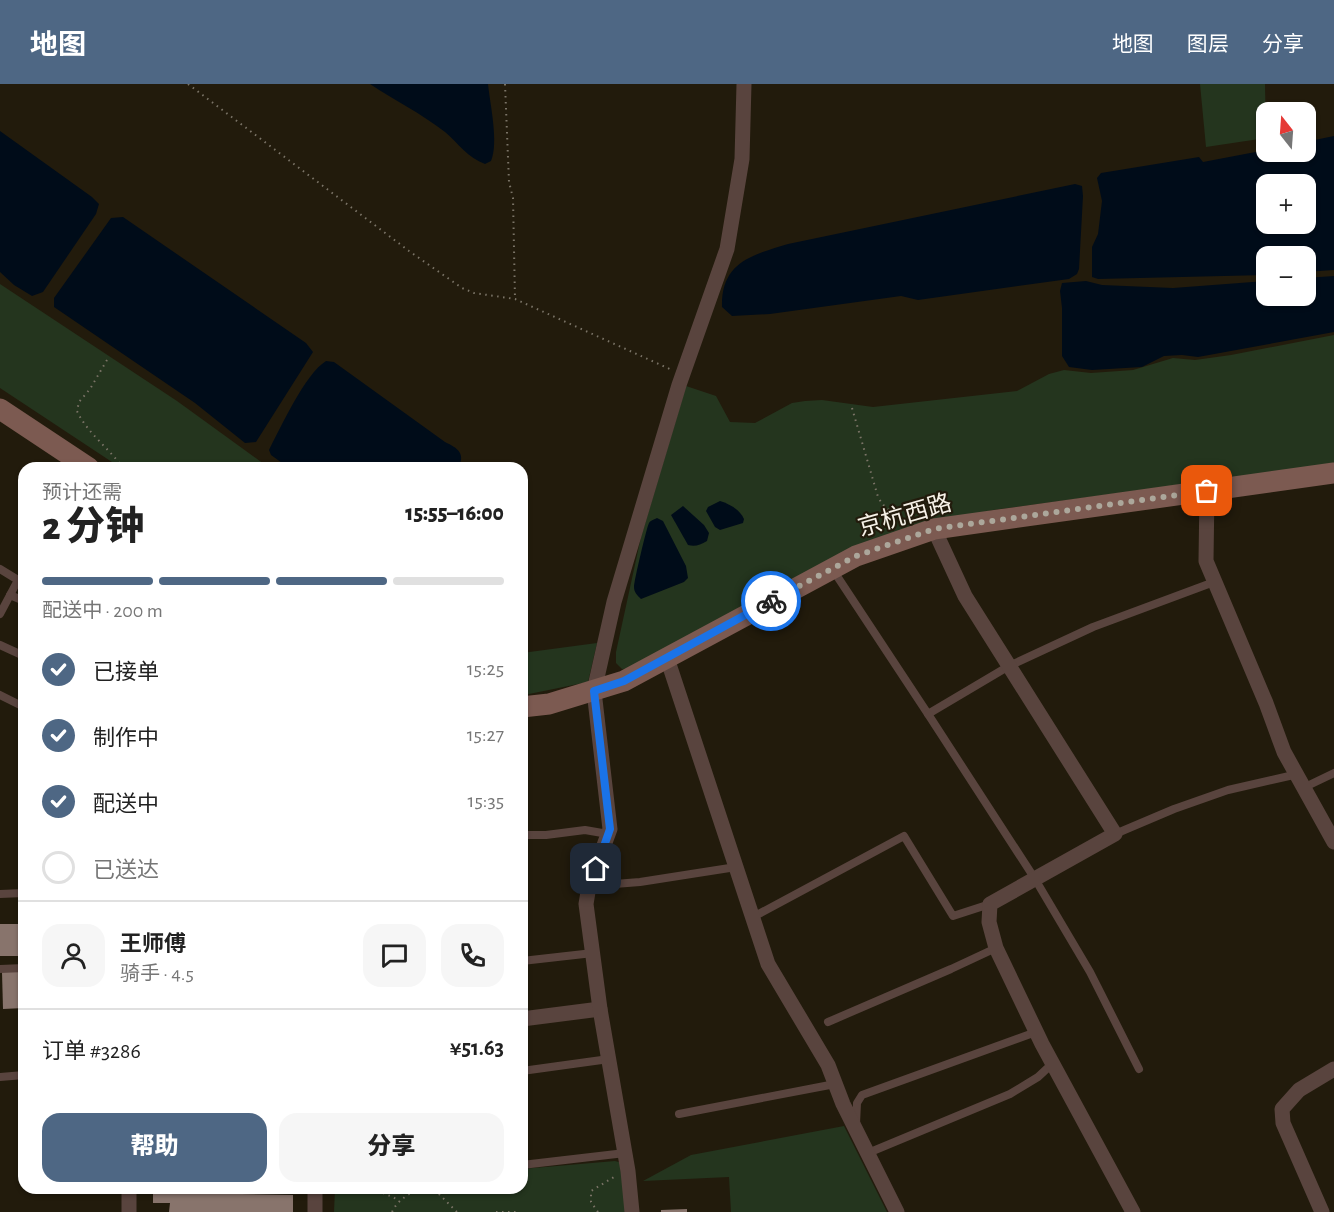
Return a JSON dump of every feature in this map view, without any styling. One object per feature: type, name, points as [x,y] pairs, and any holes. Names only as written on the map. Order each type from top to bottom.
[{"type":"main road","points":[[0,409],[80,462]]},
{"type":"main road","name":"京杭西路","points":[[528,706],[549,704],[624,681],[856,556],[929,531],[1334,473]]},
{"type":"street","points":[[632,1212],[628,1171],[600,1009],[586,904],[589,886],[610,829],[594,691],[614,602],[682,375],[727,249],[742,159],[744,84]]},
{"type":"street","points":[[1207,491],[1204,543],[1206,561],[1266,703],[1284,752],[1334,842]]},
{"type":"street","points":[[929,531],[965,596],[1115,834],[990,904],[989,922],[996,948],[1036,1032],[1133,1212]]},
{"type":"street","points":[[667,657],[768,964],[828,1065],[855,1128],[897,1212]]},
{"type":"street","points":[[528,1018],[600,1009]]},
{"type":"street","points":[[1322,1212],[1283,1123],[1282,1109],[1299,1090],[1334,1069]]},
{"type":"street","points":[[129,1194],[129,1212]]},
{"type":"street","points":[[315,1194],[315,1212]]},
{"type":"lane","points":[[832,568],[1035,879],[1090,972],[1139,1069]]},
{"type":"lane","points":[[0,569],[18,580],[0,614]]},
{"type":"lane","points":[[928,714],[1009,666],[1093,627],[1214,582]]},
{"type":"lane","points":[[10,595],[18,598]]},
{"type":"lane","points":[[0,645],[18,653]]},
{"type":"lane","points":[[0,695],[18,704]]},
{"type":"lane","points":[[1115,834],[1174,809],[1228,790],[1301,781],[1334,773]]},
{"type":"lane","points":[[528,836],[546,836],[585,830],[608,834]]},
{"type":"lane","points":[[753,917],[904,836],[953,916],[990,904]]},
{"type":"lane","points":[[589,886],[640,882],[736,867]]},
{"type":"lane","points":[[0,894],[18,893]]},
{"type":"lane","points":[[828,1022],[996,948]]},
{"type":"lane","points":[[528,960],[593,953]]},
{"type":"lane","points":[[0,969],[18,968]]},
{"type":"lane","points":[[855,1128],[857,1103],[862,1095],[1036,1032]]},
{"type":"lane","points":[[528,1070],[609,1059]]},
{"type":"lane","points":[[868,1153],[1010,1094],[1038,1077],[1053,1064]]},
{"type":"lane","points":[[0,1077],[18,1075]]},
{"type":"lane","points":[[679,1114],[835,1084]]},
{"type":"lane","points":[[528,1164],[625,1153]]},
{"type":"path","points":[[188,84],[409,251],[462,288],[474,293],[515,299],[682,375]]},
{"type":"path","points":[[504,84],[509,182],[513,198],[515,299]]},
{"type":"path","points":[[107,360],[90,389],[79,402],[77,411],[84,423],[119,462]]},
{"type":"path","points":[[852,408],[878,497],[883,506],[891,514],[929,531]]},
{"type":"path","points":[[598,1212],[591,1202],[591,1191],[628,1171]]},
{"type":"path","points":[[384,1194],[400,1200]]},
{"type":"path","points":[[392,1212],[400,1200],[409,1194]]},
{"type":"path","points":[[438,1194],[457,1212]]},
{"type":"path","points":[[496,1212],[517,1212]]},
{"type":"green space","points":[[1200,84],[1265,84],[1265,102],[1256,102],[1256,140],[1206,147]]},
{"type":"green space","points":[[0,284],[177,401],[261,462],[112,462],[0,388]]},
{"type":"green space","points":[[1334,335],[1334,464],[993,510],[905,529],[635,668],[622,669],[616,663],[616,652],[641,537],[686,386],[716,396],[730,422],[755,423],[792,403],[805,401],[822,400],[873,407],[1017,391],[1049,374],[1064,370],[1091,373],[1133,370],[1173,358],[1195,360],[1231,355]]},
{"type":"green space","points":[[597,643],[588,682],[529,694],[528,652]]},
{"type":"green space","points":[[844,1126],[887,1212],[731,1212],[729,1177],[643,1181],[691,1155]]},
{"type":"green space","points":[[615,1161],[622,1163],[627,1212],[334,1212],[335,1194],[528,1194],[528,1168]]},
{"type":"water","points":[[370,84],[488,84],[494,134],[491,161],[485,164],[473,158],[436,125]]},
{"type":"water","points":[[0,131],[99,204],[96,214],[43,292],[32,296],[14,285],[0,272]]},
{"type":"water","points":[[1334,136],[1334,270],[1316,271],[1316,246],[1256,246],[1256,275],[1098,279],[1092,277],[1092,247],[1098,234],[1102,201],[1097,178],[1101,173],[1199,157],[1203,162],[1256,152],[1256,162],[1316,162],[1316,140]]},
{"type":"water","points":[[1075,184],[1082,186],[1083,196],[1079,269],[1077,274],[1069,279],[918,300],[901,296],[770,314],[732,316],[722,307],[723,292],[733,270],[762,252],[788,244]]},
{"type":"water","points":[[123,217],[306,343],[313,352],[256,442],[245,443],[195,403],[54,307],[54,298],[111,218]]},
{"type":"water","points":[[1334,276],[1334,332],[1198,357],[1164,356],[1142,367],[1092,370],[1069,367],[1062,356],[1060,291],[1062,283],[1086,281],[1102,285],[1173,288],[1256,282],[1256,306],[1316,306],[1316,277]]},
{"type":"water","points":[[326,361],[334,362],[457,449],[461,455],[460,462],[281,462],[271,455],[269,450],[294,402],[318,368]]},
{"type":"water","points":[[720,501],[737,510],[744,519],[743,523],[720,530],[715,527],[706,511],[708,507]]},
{"type":"water","points":[[683,506],[704,525],[709,533],[707,541],[693,546],[688,545],[671,515]]},
{"type":"water","points":[[657,518],[663,521],[686,566],[688,578],[684,582],[641,599],[634,589],[636,575],[649,523]]},
{"type":"building","points":[[0,924],[18,924],[18,956],[0,956]]},
{"type":"building","points":[[18,971],[18,1008],[3,1009],[2,972]]},
{"type":"building","points":[[153,1194],[293,1195],[293,1212],[169,1212],[170,1203],[153,1203]]},
{"type":"building","points":[[687,1209],[687,1212],[661,1212],[661,1210]]},
{"type":"way so far","points":[[771,601],[856,556],[934,529],[1207,491]]},
{"type":"route","points":[[596,869],[610,829],[594,691],[624,681],[771,601]]}]
